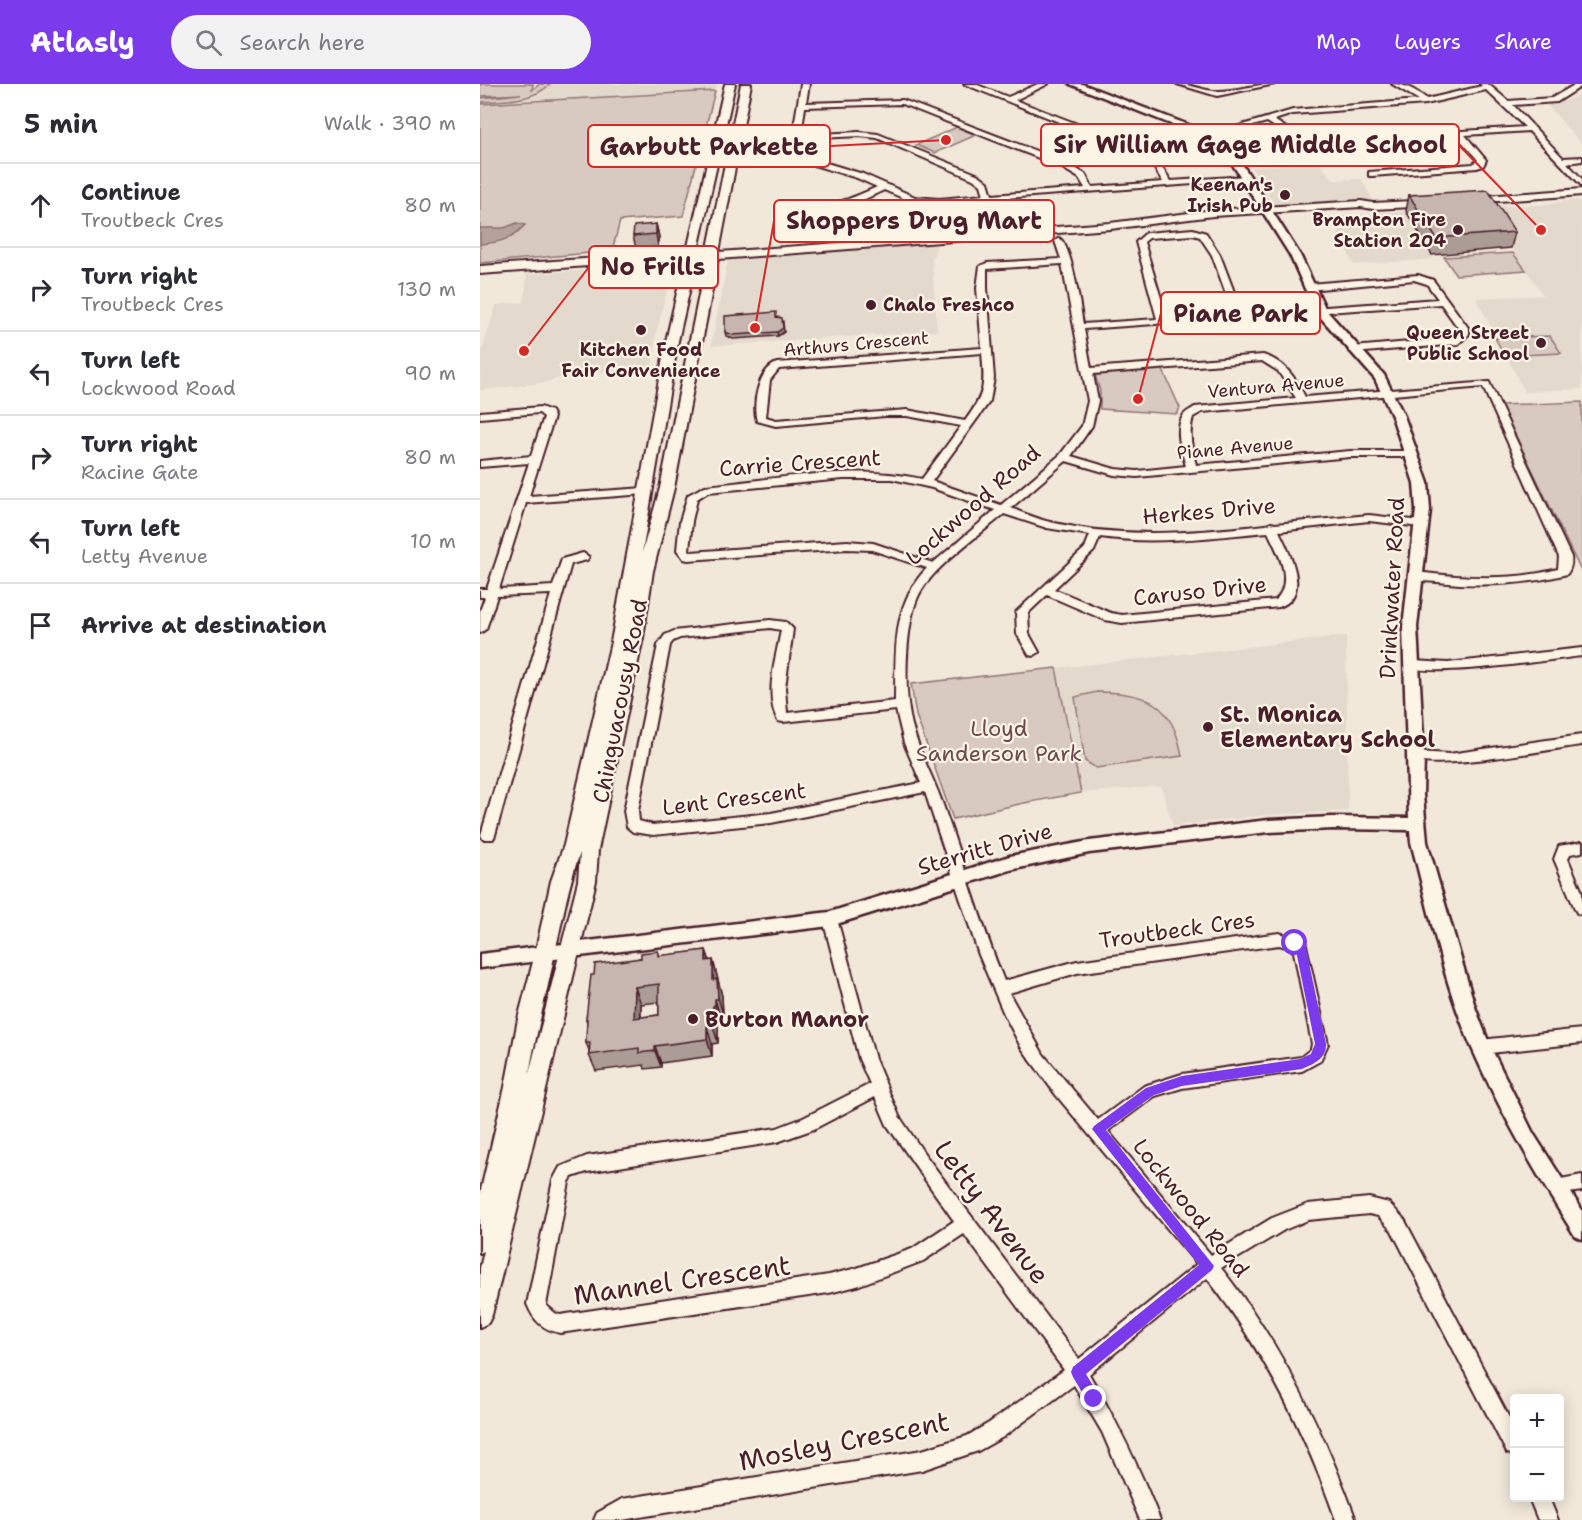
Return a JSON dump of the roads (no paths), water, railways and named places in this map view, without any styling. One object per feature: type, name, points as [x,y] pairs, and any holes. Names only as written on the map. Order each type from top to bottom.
[{"type":"main road","name":"Chinguacousy Road","points":[[480,1242],[516,1087],[528,1019],[545,954],[560,881],[573,845],[619,642],[672,341],[730,84]]},
{"type":"main road","name":"Chinguacousy Road","points":[[480,1315],[587,881],[589,850],[635,638],[645,571],[667,488],[746,84]]},
{"type":"main road","points":[[1463,200],[1582,192]]},
{"type":"main road","points":[[1051,230],[1059,241],[1069,230],[1123,223],[1204,216],[1216,219],[1268,213],[1365,209],[1373,206],[1443,202]]},
{"type":"main road","points":[[914,238],[1107,220],[1123,223]]},
{"type":"main road","points":[[1051,230],[1058,226],[1104,223],[1107,220]]},
{"type":"main road","points":[[480,270],[615,260],[624,263],[712,253],[1092,227]]},
{"type":"street","points":[[806,84],[795,145],[798,153],[807,160],[844,171],[913,199],[927,201],[1247,178]]},
{"type":"street","points":[[968,84],[1137,150],[1151,158],[1161,168],[1167,184]]},
{"type":"street","points":[[1008,100],[1044,84]]},
{"type":"street","name":"Drinkwater Road","points":[[1074,84],[1209,136],[1233,155],[1296,256],[1321,311],[1353,350],[1377,374],[1398,416],[1421,483],[1421,524],[1410,627],[1417,824],[1427,872],[1481,1047],[1510,1111],[1582,1228]]},
{"type":"street","points":[[1181,84],[1217,94],[1271,84]]},
{"type":"street","points":[[1395,84],[1412,91],[1426,102]]},
{"type":"street","points":[[1507,104],[1554,100],[1579,84]]},
{"type":"street","points":[[1209,136],[1293,112],[1426,102],[1487,86],[1507,104],[1582,184]]},
{"type":"street","points":[[802,105],[903,102],[1062,164],[1082,176],[1090,190]]},
{"type":"street","points":[[1268,119],[1304,143],[1530,129]]},
{"type":"street","points":[[1372,174],[1480,164],[1482,160],[1460,133]]},
{"type":"street","points":[[798,137],[878,135],[976,177],[985,184],[989,197]]},
{"type":"street","points":[[1560,161],[1582,159]]},
{"type":"street","points":[[796,206],[811,211],[829,209],[850,203],[883,187]]},
{"type":"street","points":[[1163,321],[1155,300],[1140,242],[1146,236],[1193,232],[1203,234],[1216,255],[1239,316]]},
{"type":"street","name":"Lockwood Road","points":[[1059,241],[1066,261],[1093,401],[1087,426],[1064,458],[935,567],[917,587],[907,610],[901,633],[902,705],[906,727],[930,786],[1000,989],[1028,1044],[1054,1083],[1098,1129],[1246,1316],[1299,1408],[1324,1461],[1346,1520]]},
{"type":"street","points":[[925,483],[985,401],[989,378],[982,288],[983,268],[1066,261]]},
{"type":"street","points":[[1309,287],[1415,278],[1430,282],[1464,329],[1464,334],[1458,341],[1353,350]]},
{"type":"street","points":[[1078,327],[1445,302]]},
{"type":"street","name":"Arthurs Crescent","points":[[967,424],[907,413],[777,423],[761,419],[760,414],[766,375],[770,369],[777,366],[987,350]]},
{"type":"street","points":[[1087,371],[1263,358],[1275,363],[1295,386],[1302,400]]},
{"type":"street","name":"Ventura Avenue","points":[[1192,468],[1185,425],[1190,413],[1199,409],[1486,384],[1565,557],[1566,565],[1563,571],[1520,579],[1457,581],[1416,576]]},
{"type":"street","points":[[480,415],[545,411],[549,417],[523,500],[486,592],[480,629]]},
{"type":"street","name":"Piane Avenue","points":[[1064,458],[1114,472],[1137,474],[1350,454],[1412,454]]},
{"type":"street","points":[[480,464],[536,459]]},
{"type":"street","name":"Carrie Crescent","points":[[935,567],[873,548],[847,544],[688,556],[683,550],[686,521],[692,497],[705,489],[874,474],[925,483],[1003,510]]},
{"type":"street","points":[[523,500],[645,491]]},
{"type":"street","name":"Herkes Drive","points":[[1003,510],[1047,525],[1126,537],[1183,537],[1271,526],[1369,518],[1421,524]]},
{"type":"street","name":"Caruso Drive","points":[[1045,590],[1108,617],[1122,619],[1280,603],[1291,589],[1291,572],[1271,526]]},
{"type":"street","points":[[1033,652],[1024,641],[1022,612],[1090,549],[1096,533]]},
{"type":"street","points":[[489,835],[557,590],[567,562],[583,557]]},
{"type":"street","points":[[486,592],[557,590]]},
{"type":"street","name":"Lent Crescent","points":[[902,705],[783,718],[779,712],[778,699],[787,629],[785,627],[781,624],[770,624],[678,634],[669,638],[664,645],[631,811],[632,823],[638,828],[653,830],[771,818],[930,786]]},
{"type":"street","points":[[1412,665],[1448,667],[1582,652]]},
{"type":"street","points":[[1416,757],[1449,759],[1582,740]]},
{"type":"street","name":"Sterritt Drive","points":[[480,961],[830,919],[1037,856],[1195,833],[1295,824],[1417,824]]},
{"type":"street","points":[[1582,847],[1564,850],[1562,859],[1582,909]]},
{"type":"street","name":"Letty Avenue","points":[[830,919],[853,1015],[878,1088],[893,1119],[920,1161],[1077,1372],[1122,1451],[1150,1520]]},
{"type":"street","name":"Troutbeck Cres","points":[[1000,989],[1077,967],[1133,958],[1279,939],[1295,943],[1301,949],[1320,1044],[1315,1058],[1302,1064],[1182,1081],[1150,1091],[1098,1129]]},
{"type":"street","points":[[1481,1047],[1582,1036]]},
{"type":"street","name":"Mannel Crescent","points":[[878,1088],[808,1124],[777,1135],[587,1164],[566,1172],[561,1180],[536,1304],[538,1309],[552,1323],[560,1324],[820,1286],[857,1277],[917,1255],[967,1222]]},
{"type":"street","points":[[1556,1187],[1582,1183]]},
{"type":"street","name":"Mosley Crescent","points":[[603,1520],[622,1509],[922,1460],[970,1444],[996,1430],[1077,1372],[1208,1266],[1258,1234],[1308,1212],[1364,1206],[1383,1209],[1398,1225],[1510,1437]]},
{"type":"street","points":[[1541,1502],[1548,1520]]},
{"type":"place","name":"Garbutt Parkette","points":[[946,140]]},
{"type":"place","name":"Keenan's Irish Pub","points":[[1285,195]]},
{"type":"place","name":"Brampton Fire Station 204","points":[[1458,230]]},
{"type":"place","name":"Sir William Gage Middle School","points":[[1541,230]]},
{"type":"place","name":"Chalo Freshco","points":[[871,305]]},
{"type":"place","name":"Shoppers Drug Mart","points":[[755,328]]},
{"type":"place","name":"Kitchen Food Fair Convenience","points":[[641,330]]},
{"type":"place","name":"Queen Street Public School","points":[[1541,343]]},
{"type":"place","name":"No Frills","points":[[524,351]]},
{"type":"place","name":"Piane Park","points":[[1138,399]]},
{"type":"place","name":"St. Monica Elementary School","points":[[1208,727]]},
{"type":"place","name":"Burton Manor","points":[[693,1019]]},
{"type":"park label","name":"Lloyd Sanderson Park","points":[[999,740]]}]
